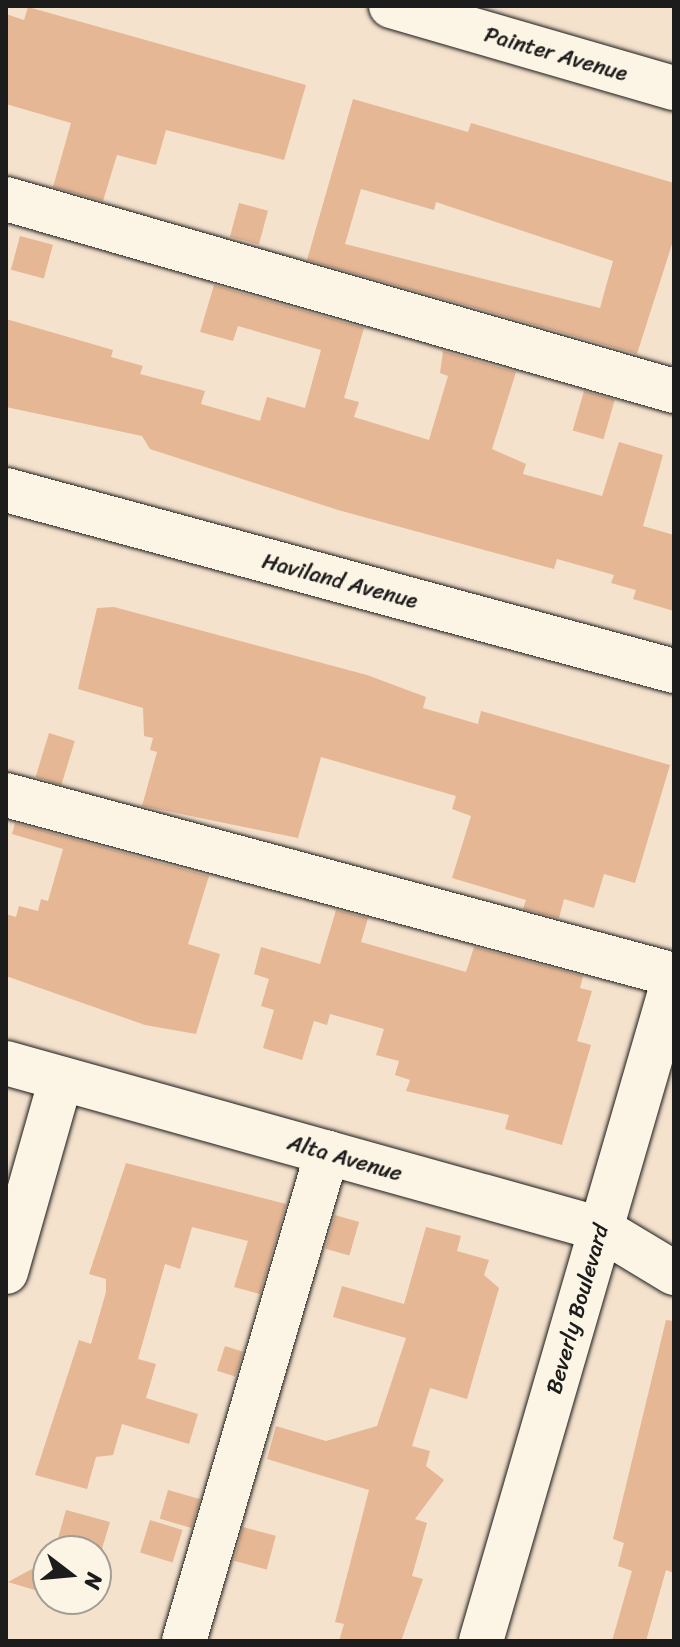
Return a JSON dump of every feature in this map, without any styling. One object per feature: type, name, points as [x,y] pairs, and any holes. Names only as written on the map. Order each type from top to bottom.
[{"type":"street","name":"Painter Avenue","points":[[391,6],[674,88]]},
{"type":"street","points":[[6,199],[674,391]]},
{"type":"street","name":"Haviland Avenue","points":[[6,490],[674,671]]},
{"type":"street","points":[[6,795],[674,976]]},
{"type":"street","name":"Beverly Boulevard","points":[[481,1641],[674,976]]},
{"type":"street","name":"Alta Avenue","points":[[6,1063],[601,1229],[674,1273]]},
{"type":"street","points":[[6,1272],[61,1079]]},
{"type":"street","points":[[184,1641],[327,1153]]},
{"type":"building","points":[[28,7],[306,85],[284,160],[166,130],[156,165],[117,155],[103,201],[53,187],[71,123],[6,104],[6,14],[24,20]]},
{"type":"building","points":[[353,99],[468,132],[471,123],[674,183],[674,238],[637,354],[307,260]],"holes":[[[361,189],[434,210],[436,202],[613,261],[600,308],[345,244]]]},
{"type":"building","points":[[239,203],[268,211],[259,245],[230,237]]},
{"type":"building","points":[[20,236],[53,245],[44,279],[11,270]]},
{"type":"building","points":[[214,285],[364,328],[344,398],[359,402],[354,417],[429,440],[448,376],[440,373],[443,351],[516,372],[492,449],[526,464],[523,474],[602,496],[619,442],[663,455],[643,526],[674,535],[674,611],[633,599],[636,590],[611,583],[614,575],[557,559],[554,569],[338,510],[150,449],[142,436],[6,407],[6,319],[113,350],[111,357],[143,366],[140,374],[205,391],[201,404],[260,421],[267,397],[305,408],[321,350],[238,326],[233,341],[200,332]]},
{"type":"building","points":[[584,391],[615,400],[603,439],[573,430]]},
{"type":"building","points":[[114,607],[367,675],[426,697],[423,708],[478,724],[481,711],[670,765],[635,883],[604,874],[594,908],[564,899],[559,918],[523,909],[526,900],[452,878],[471,816],[452,809],[456,796],[321,757],[298,838],[142,806],[157,752],[150,750],[153,738],[144,736],[143,708],[78,689],[97,608]]},
{"type":"building","points":[[49,733],[75,741],[61,785],[36,777]]},
{"type":"building","points":[[15,823],[209,876],[188,944],[220,954],[196,1034],[145,1025],[6,976],[6,914],[16,917],[19,906],[38,911],[41,899],[48,901],[63,849],[12,834]]},
{"type":"building","points":[[336,910],[368,918],[361,942],[466,972],[474,947],[583,976],[580,988],[592,991],[577,1041],[591,1045],[562,1145],[505,1129],[509,1115],[406,1091],[410,1080],[395,1075],[399,1061],[376,1055],[384,1029],[330,1014],[327,1025],[314,1021],[302,1060],[263,1048],[274,1010],[261,1006],[269,979],[254,974],[261,947],[320,964]]},
{"type":"building","points":[[126,1163],[286,1204],[260,1294],[234,1287],[248,1241],[192,1227],[180,1269],[165,1264],[138,1359],[156,1364],[146,1398],[198,1414],[189,1444],[122,1424],[113,1455],[96,1457],[87,1489],[35,1475],[79,1340],[91,1344],[106,1292],[106,1279],[89,1274]]},
{"type":"building","points":[[335,1215],[359,1222],[349,1256],[325,1249]]},
{"type":"building","points":[[426,1227],[461,1236],[457,1251],[489,1260],[484,1275],[499,1288],[467,1399],[430,1388],[412,1446],[430,1451],[426,1466],[444,1480],[415,1519],[427,1523],[412,1576],[423,1579],[401,1641],[339,1641],[344,1624],[335,1622],[369,1490],[267,1459],[276,1426],[326,1441],[377,1426],[406,1338],[333,1317],[342,1286],[404,1304]]},
{"type":"building","points":[[666,1320],[674,1321],[674,1573],[666,1570],[646,1641],[612,1641],[632,1571],[618,1566],[624,1543],[613,1539]]},
{"type":"building","points":[[225,1346],[243,1352],[235,1377],[217,1371]]},
{"type":"building","points":[[168,1490],[200,1499],[191,1528],[160,1519]]},
{"type":"building","points":[[66,1510],[110,1522],[106,1535],[59,1535]]},
{"type":"building","points":[[150,1520],[183,1530],[173,1562],[140,1553]]},
{"type":"building","points":[[243,1527],[276,1536],[267,1570],[234,1561]]},
{"type":"building","points":[[32,1569],[32,1589],[8,1582]]}]
